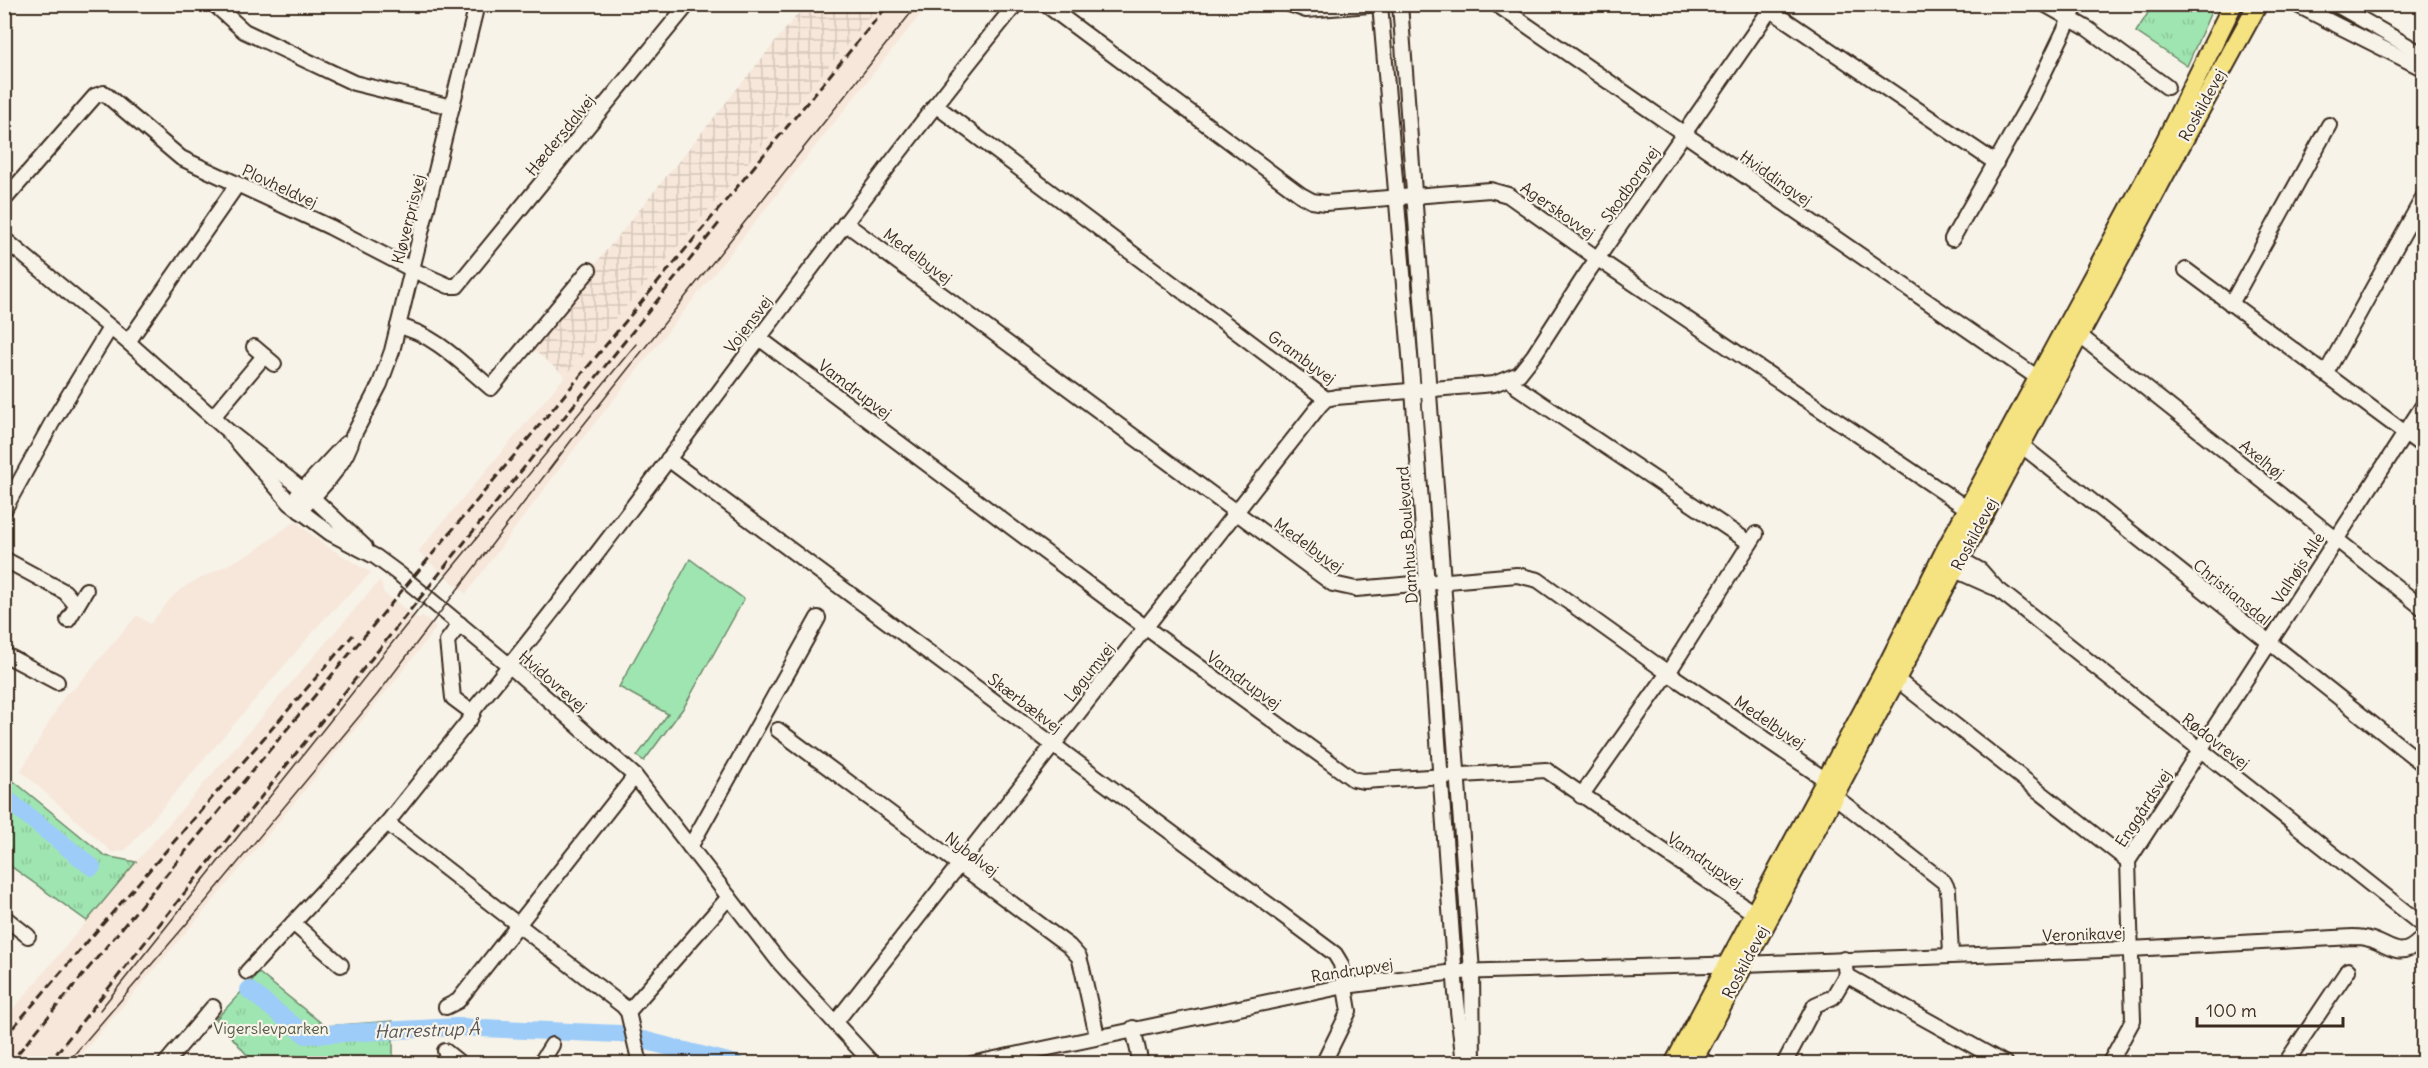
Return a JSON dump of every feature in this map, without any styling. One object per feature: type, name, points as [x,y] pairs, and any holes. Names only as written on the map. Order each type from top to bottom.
[{"type":"main road","name":"Roskildevej","points":[[1698,1061],[1755,914],[1896,679],[1950,561],[1968,509],[2159,154],[2233,4]]},
{"type":"main road","name":"Roskildevej","points":[[1674,1064],[1737,964],[1950,561],[2021,445],[2164,174],[2258,4]]},
{"type":"street","points":[[214,4],[244,31],[354,83],[452,107]]},
{"type":"street","name":"Kløverprisvej","points":[[295,507],[336,470],[350,447],[353,436],[388,365],[477,4]]},
{"type":"street","name":"Hædersdalvej","points":[[457,286],[688,4]]},
{"type":"street","name":"Vojensvej","points":[[247,972],[387,823],[668,459],[934,105],[1016,4]]},
{"type":"street","name":"Agerskovvej","points":[[1045,4],[1300,195],[1312,201],[1325,203],[1501,191],[1968,509]]},
{"type":"street","points":[[1289,4],[1306,10],[1381,5]]},
{"type":"street","name":"Damhus Boulevard","points":[[1400,4],[1472,971],[1473,1064]]},
{"type":"street","name":"Hviddingvej","points":[[1496,4],[2038,378]]},
{"type":"street","points":[[2044,4],[2104,40],[2167,87]]},
{"type":"street","points":[[1952,239],[2030,102],[2077,4]]},
{"type":"street","points":[[2295,4],[2424,69]]},
{"type":"street","points":[[2335,4],[2424,55]]},
{"type":"street","name":"Damhus Boulevard","points":[[1381,5],[1398,197],[1440,776],[1464,1064]]},
{"type":"street","points":[[1768,6],[1996,163]]},
{"type":"street","name":"Skodborgvej","points":[[1510,379],[1519,374],[1534,355],[1685,135],[1768,6]]},
{"type":"street","name":"Plovheldvej","points":[[4,200],[95,96],[104,93],[181,158],[330,227],[413,270],[449,286],[457,286]]},
{"type":"street","name":"Grambyvej","points":[[934,105],[1326,399],[1494,384],[1510,379]]},
{"type":"street","points":[[2231,304],[2328,126]]},
{"type":"street","points":[[128,342],[237,185]]},
{"type":"street","points":[[2326,373],[2424,196]]},
{"type":"street","name":"Medelbyvej","points":[[845,223],[1326,579],[1340,587],[1356,589],[1517,575],[1538,580],[1829,788],[1944,882],[1948,890],[1951,955]]},
{"type":"street","name":"Hvidovrevej","points":[[4,239],[128,342],[228,430],[308,493],[376,557],[510,666],[635,776],[780,963],[873,1064]]},
{"type":"street","points":[[398,326],[412,329],[429,337],[491,388],[589,270]]},
{"type":"street","points":[[2186,270],[2424,447]]},
{"type":"street","points":[[4,510],[53,421],[110,328]]},
{"type":"street","name":"Axelhøj","points":[[2079,335],[2424,609]]},
{"type":"street","name":"Vamdrupvej","points":[[759,338],[1145,627],[1353,779],[1363,781],[1457,777],[1542,770],[1755,914]]},
{"type":"street","points":[[213,417],[264,355]]},
{"type":"street","points":[[1510,379],[1517,387],[1753,538],[1668,673],[1581,796]]},
{"type":"street","name":"Løgumvej","points":[[836,1023],[1314,411],[1326,399]]},
{"type":"street","name":"Valhøjs Alle","points":[[2201,750],[2424,404]]},
{"type":"street","name":"Hvidovrevej","points":[[228,430],[295,507],[330,533],[376,557]]},
{"type":"street","name":"Christiansdal","points":[[2021,445],[2424,765]]},
{"type":"street","name":"Skærbækvej","points":[[668,459],[1335,954],[1341,964],[1348,1016],[1323,1064]]},
{"type":"street","points":[[4,559],[65,592],[76,605]]},
{"type":"street","name":"Rødovrevej","points":[[1950,561],[1980,570],[1995,587],[2420,919]]},
{"type":"street","points":[[68,620],[86,590]]},
{"type":"street","points":[[690,847],[818,618]]},
{"type":"street","points":[[460,624],[447,641],[453,698],[473,713]]},
{"type":"street","points":[[4,654],[57,682]]},
{"type":"street","points":[[1896,679],[2128,861]]},
{"type":"street","name":"Nybølvej","points":[[778,730],[1069,946],[1078,957],[1097,1036]]},
{"type":"street","name":"Enggårdsvej","points":[[2109,1064],[2133,1020],[2128,861],[2201,750]]},
{"type":"street","points":[[446,1007],[458,1001],[635,776]]},
{"type":"street","points":[[387,823],[628,1012],[640,1064]]},
{"type":"street","points":[[628,1012],[729,897]]},
{"type":"street","points":[[4,917],[28,936]]},
{"type":"street","points":[[2420,919],[2414,931],[2421,942]]},
{"type":"street","points":[[293,923],[341,965]]},
{"type":"street","name":"Veronikavej","points":[[1737,964],[2130,949],[2353,937],[2370,939],[2392,950],[2404,950],[2413,948],[2421,942]]},
{"type":"street","points":[[1784,1064],[1815,1005],[1833,997],[1846,975],[1844,959]]},
{"type":"street","name":"Randrupvej","points":[[971,1064],[1133,1028],[1345,986],[1472,971],[1737,964]]},
{"type":"street","points":[[2285,1064],[2348,970]]},
{"type":"street","points":[[1846,975],[2006,1064]]},
{"type":"street","points":[[165,1064],[213,1006]]},
{"type":"street","points":[[1133,1028],[1141,1064]]},
{"type":"street","points":[[540,1064],[552,1045]]},
{"type":"street","points":[[445,1051],[461,1064]]},
{"type":"shaded area","points":[[805,5],[880,5],[658,270],[565,376],[529,346]]},
{"type":"shaded area","points":[[880,5],[928,5],[575,448],[466,594],[418,552]]},
{"type":"shaded area","points":[[295,521],[322,543],[371,573],[326,617],[126,850],[113,853],[21,771],[66,693],[73,690],[137,615],[150,624],[173,596],[187,585],[253,552]]},
{"type":"shaded area","points":[[380,580],[384,593],[418,619],[422,615],[436,628],[223,889],[74,1063],[5,1064],[5,1019],[136,862]]},
{"type":"green space","points":[[2153,5],[2214,5],[2187,66],[2136,32]]},
{"type":"green space","points":[[690,559],[744,599],[684,707],[644,761],[637,756],[668,714],[619,687]]},
{"type":"green space","points":[[5,774],[105,856],[136,862],[87,921],[5,862]]},
{"type":"green space","name":"Vigerslevparken","points":[[259,973],[325,1026],[393,1021],[393,1059],[397,1063],[254,1063],[216,1019]]},
{"type":"waterway","name":"Harrestrup Å","points":[[4,797],[92,867]]},
{"type":"waterway","name":"Harrestrup Å","points":[[249,990],[306,1035],[457,1027],[620,1034]]},
{"type":"waterway","name":"Harrestrup Å","points":[[643,1040],[736,1064]]},
{"type":"tram line","points":[[66,1064],[201,907],[377,695],[577,433],[918,4]]},
{"type":"tram line","points":[[100,1010],[443,579],[636,344]]},
{"type":"railway","points":[[9,1064],[889,4]]},
{"type":"railway","points":[[48,1064],[720,222]]},
{"type":"railway","points":[[4,1038],[353,635]]}]
